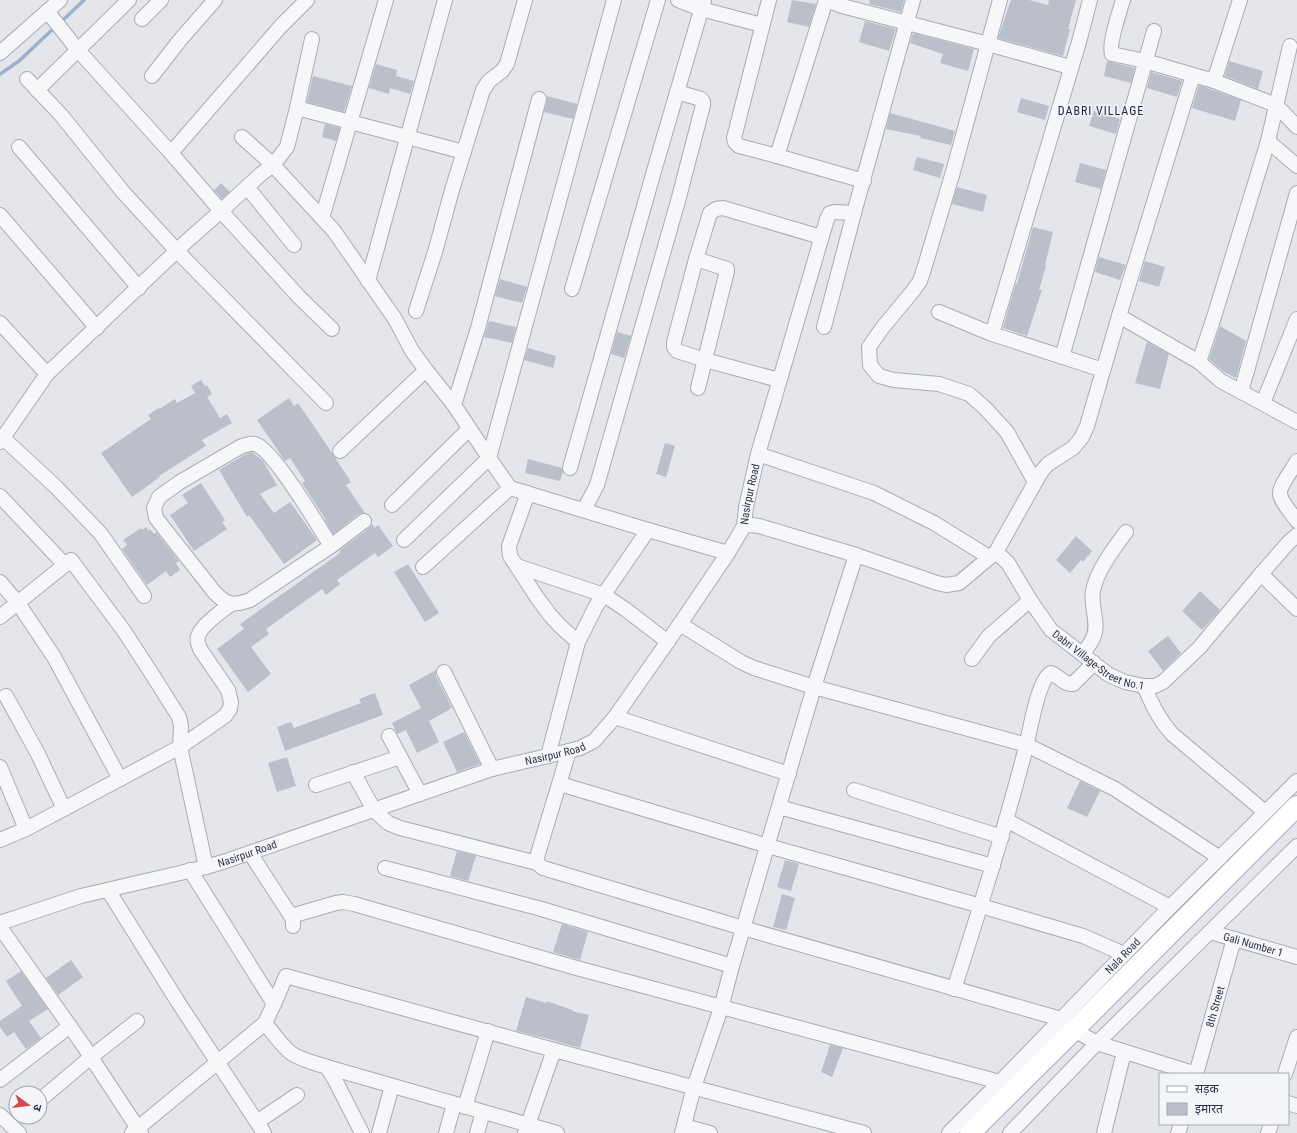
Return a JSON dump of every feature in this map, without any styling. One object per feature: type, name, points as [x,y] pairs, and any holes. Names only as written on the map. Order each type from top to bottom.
[{"type":"street","points":[[0,53],[50,15],[60,0]]},
{"type":"street","points":[[129,0],[77,49],[32,84],[61,115],[123,192],[177,251],[326,403]]},
{"type":"street","points":[[142,19],[161,0]]},
{"type":"street","points":[[152,76],[180,40],[215,0]]},
{"type":"street","points":[[171,153],[281,26],[306,0]]},
{"type":"street","points":[[322,218],[386,0]]},
{"type":"street","points":[[368,280],[445,0]]},
{"type":"street","points":[[416,311],[483,90],[507,64],[525,0]]},
{"type":"street","points":[[404,540],[489,458],[614,0]]},
{"type":"street","points":[[572,290],[658,0]]},
{"type":"street","points":[[678,0],[702,5],[762,25]]},
{"type":"street","points":[[769,0],[734,138],[735,142],[739,146],[864,181]]},
{"type":"street","points":[[778,156],[826,0],[842,6],[1070,67]]},
{"type":"street","points":[[824,327],[913,0]]},
{"type":"street","points":[[1000,0],[953,172],[920,281],[869,347],[870,365],[879,376],[894,380],[939,384],[969,394],[985,408],[1007,432],[1036,482]]},
{"type":"street","points":[[992,334],[1070,67],[1079,42],[1090,0]]},
{"type":"street","points":[[1123,0],[1110,53],[1146,61],[1214,81],[1276,105],[1297,127]]},
{"type":"street","points":[[1214,81],[1240,0]]},
{"type":"street","points":[[570,468],[702,5]]},
{"type":"street","points":[[50,15],[77,49],[221,211],[299,297],[332,329]]},
{"type":"street","points":[[1062,357],[1154,31]]},
{"type":"street","points":[[144,596],[101,534],[56,487],[1,440],[6,421],[47,374],[177,251],[261,174],[273,166],[287,147],[312,39]]},
{"type":"street","points":[[1199,362],[1268,141],[1290,46]]},
{"type":"street","points":[[744,526],[759,526],[856,555],[946,585],[959,583],[993,555],[1041,472],[1048,464],[1073,448],[1082,437],[1087,426],[1193,75]]},
{"type":"street","points":[[584,510],[597,485],[678,200],[703,105],[701,99],[677,92]]},
{"type":"street","points":[[454,405],[478,328],[539,99]]},
{"type":"street","points":[[297,108],[464,152]]},
{"type":"street","points":[[242,137],[273,166],[334,231],[395,319],[412,351],[454,405],[510,488],[728,553]]},
{"type":"street","points":[[1268,141],[1297,166]]},
{"type":"street","points":[[19,147],[138,288]]},
{"type":"street","points":[[247,187],[294,245]]},
{"type":"street","points":[[1240,392],[1297,193]]},
{"type":"street","points":[[779,380],[705,360],[677,351],[674,347],[674,342],[696,259],[710,213],[716,209],[723,208],[821,237]]},
{"type":"street","name":"Nasirpur Road","points":[[0,923],[80,896],[206,867],[492,769],[580,748],[594,741],[615,717],[668,642],[728,553],[744,526],[746,507],[758,454],[827,219],[830,214],[835,212],[854,213]]},
{"type":"street","points":[[0,215],[97,328]]},
{"type":"street","points":[[696,259],[727,269],[698,388]]},
{"type":"street","points":[[939,312],[992,334],[1103,370]]},
{"type":"street","points":[[1119,316],[1199,362],[1221,381],[1297,422]]},
{"type":"street","points":[[1263,404],[1297,319]]},
{"type":"street","points":[[0,324],[47,374]]},
{"type":"street","points":[[340,451],[426,370]]},
{"type":"street","points":[[392,505],[470,429]]},
{"type":"street","points":[[331,546],[287,477],[262,448],[254,444],[248,444],[240,447],[180,482],[159,497],[154,508],[156,518],[214,593],[222,600],[231,604],[240,604],[250,600],[331,546],[364,521]]},
{"type":"street","name":"Dabri Village-Street No.1","points":[[758,454],[874,493],[1008,563],[1030,600],[1052,630],[1109,675],[1125,682],[1144,686],[1155,686],[1163,682],[1200,648],[1260,574],[1294,542]]},
{"type":"street","points":[[1297,461],[1281,486],[1280,493],[1281,498],[1297,521]]},
{"type":"street","points":[[423,567],[510,488]]},
{"type":"street","points":[[528,493],[509,546],[510,556],[536,596],[550,614],[560,626],[578,642]]},
{"type":"street","points":[[0,496],[65,565]]},
{"type":"street","points":[[548,756],[578,642],[596,606],[648,530]]},
{"type":"street","points":[[1083,654],[1095,632],[1092,599],[1096,581],[1108,557],[1126,532]]},
{"type":"street","points":[[710,1133],[683,1130],[694,1087],[721,1008],[814,687],[856,555]]},
{"type":"street","points":[[0,617],[72,560],[124,632],[179,717],[181,726],[180,747],[206,867]]},
{"type":"street","points":[[517,566],[604,595],[668,642]]},
{"type":"street","points":[[1260,574],[1297,609]]},
{"type":"street","points":[[0,582],[18,603],[54,656],[120,779]]},
{"type":"street","points":[[972,659],[989,636],[1030,600]]},
{"type":"street","points":[[0,840],[26,829],[180,747],[225,716],[230,709],[231,702],[228,690],[200,649],[198,642],[199,633],[207,624],[231,604]]},
{"type":"street","points":[[680,624],[741,662],[754,668],[814,687],[1027,745],[1115,789],[1220,858]]},
{"type":"street","points":[[954,989],[1002,837],[1027,745],[1040,688],[1047,675],[1051,673],[1055,674],[1067,684],[1073,684],[1094,663]]},
{"type":"street","points":[[444,672],[492,769]]},
{"type":"street","points":[[1144,686],[1156,713],[1162,723],[1172,734],[1265,812]]},
{"type":"street","points":[[6,696],[38,754],[64,809]]},
{"type":"street","points":[[615,717],[789,774]]},
{"type":"street","points":[[389,736],[420,794]]},
{"type":"street","points":[[537,863],[569,751]]},
{"type":"street","points":[[316,785],[400,757]]},
{"type":"street","points":[[0,767],[26,829]]},
{"type":"street","points":[[353,772],[374,810],[388,823],[400,828],[537,863],[544,868],[1068,1024],[1097,1044],[1193,1073]]},
{"type":"street","name":"Nala Road","points":[[949,1133],[1000,1082],[1068,1024],[1124,954],[1297,781]]},
{"type":"street","points":[[560,784],[768,846],[1083,936],[1124,954]]},
{"type":"street","points":[[854,790],[1002,837]]},
{"type":"street","points":[[970,1133],[1068,1024],[1297,806]]},
{"type":"street","points":[[779,807],[993,866]]},
{"type":"street","points":[[1006,820],[1170,907]]},
{"type":"street","points":[[1016,1132],[1097,1044],[1297,846]]},
{"type":"street","points":[[250,853],[292,921],[336,903],[343,902],[354,904],[721,1008],[1000,1082]]},
{"type":"street","points":[[385,868],[538,908],[732,966]]},
{"type":"street","points":[[190,870],[274,1004]]},
{"type":"street","points":[[108,890],[261,1127],[297,1095]]},
{"type":"street","points":[[0,927],[91,1057],[137,1132],[218,1062],[265,1024],[286,976],[864,1133]]},
{"type":"street","name":"Gali Number 1","points":[[1210,932],[1297,957]]},
{"type":"street","name":"8th Street","points":[[1196,1073],[1234,938]]},
{"type":"street","points":[[48,1093],[137,1021]]},
{"type":"street","points":[[265,1024],[291,1053],[300,1058],[483,1112],[526,1129],[557,1133]]},
{"type":"street","points":[[0,1080],[70,1026]]},
{"type":"street","points":[[446,1133],[460,1105],[488,1031]]},
{"type":"street","points":[[1285,1073],[1297,1037]]},
{"type":"street","points":[[526,1129],[554,1050]]},
{"type":"street","points":[[1104,1133],[1124,1052]]},
{"type":"street","points":[[327,1067],[362,1133]]},
{"type":"street","points":[[379,1133],[392,1086]]},
{"type":"street","points":[[477,1133],[483,1112]]},
{"type":"street","points":[[0,1115],[19,1133]]},
{"type":"building","points":[[792,0],[816,4],[809,27],[787,22]]},
{"type":"building","points":[[870,0],[904,0],[901,12],[869,4]]},
{"type":"building","points":[[1011,0],[1029,0],[1048,5],[1049,0],[1076,0],[1068,29],[1070,29],[1063,56],[998,38]]},
{"type":"building","points":[[865,21],[896,29],[889,51],[859,42]]},
{"type":"building","points":[[913,33],[974,49],[968,71],[940,63],[943,54],[910,43]]},
{"type":"building","points":[[1107,61],[1135,68],[1131,83],[1104,76]]},
{"type":"building","points":[[1229,61],[1263,71],[1258,89],[1225,76]]},
{"type":"building","points":[[376,64],[397,70],[396,76],[414,81],[410,94],[390,88],[389,94],[369,88]]},
{"type":"building","points":[[1151,72],[1182,81],[1177,97],[1147,88]]},
{"type":"building","points":[[313,76],[352,86],[344,112],[307,102]]},
{"type":"building","points":[[1199,85],[1241,100],[1235,121],[1192,108]]},
{"type":"building","points":[[547,96],[577,104],[573,119],[544,112]]},
{"type":"building","points":[[1021,98],[1049,106],[1045,120],[1017,112]]},
{"type":"building","points":[[1094,111],[1120,119],[1116,134],[1089,126]]},
{"type":"building","points":[[890,113],[955,131],[951,145],[920,138],[921,136],[886,129]]},
{"type":"building","points":[[325,124],[340,128],[336,141],[322,137]]},
{"type":"building","points":[[917,157],[944,164],[940,178],[913,170]]},
{"type":"building","points":[[1080,163],[1106,170],[1101,189],[1075,182]]},
{"type":"building","points":[[221,183],[230,192],[222,199],[214,190]]},
{"type":"building","points":[[957,187],[987,195],[983,212],[952,204]]},
{"type":"building","points":[[1033,227],[1053,232],[1039,290],[1042,290],[1027,336],[1003,328]]},
{"type":"building","points":[[1099,257],[1126,265],[1120,280],[1095,272]]},
{"type":"building","points":[[1145,261],[1165,267],[1159,287],[1139,281]]},
{"type":"building","points":[[500,279],[527,287],[522,303],[495,296]]},
{"type":"building","points":[[489,321],[516,327],[512,343],[484,337]]},
{"type":"building","points":[[1220,326],[1246,341],[1236,378],[1224,372],[1209,359]]},
{"type":"building","points":[[617,332],[631,336],[624,358],[611,354]]},
{"type":"building","points":[[1147,342],[1169,354],[1160,389],[1135,383]]},
{"type":"building","points":[[528,348],[556,356],[553,368],[524,360]]},
{"type":"building","points":[[201,380],[205,386],[207,385],[212,394],[207,397],[220,418],[227,414],[232,423],[202,440],[206,446],[159,476],[160,477],[132,497],[101,453],[151,419],[148,415],[175,399],[177,403],[195,393],[191,386]]},
{"type":"building","points":[[289,398],[294,406],[298,403],[328,447],[351,482],[346,485],[365,513],[359,514],[333,534],[326,520],[302,483],[305,481],[290,458],[285,461],[257,420]]},
{"type":"building","points":[[665,443],[675,446],[666,477],[656,474]]},
{"type":"building","points":[[252,452],[263,461],[277,485],[260,494],[274,513],[290,502],[317,540],[284,564],[249,515],[247,517],[219,470]]},
{"type":"building","points":[[528,459],[562,468],[563,472],[560,481],[525,473]]},
{"type":"building","points":[[201,483],[225,520],[222,522],[227,529],[194,551],[170,515],[188,503],[182,495]]},
{"type":"building","points":[[372,524],[375,528],[378,525],[393,546],[378,557],[375,553],[337,580],[340,584],[326,595],[322,589],[266,629],[269,634],[251,647],[271,674],[248,692],[217,649],[244,629],[240,624],[340,553],[339,551]]},
{"type":"building","points":[[146,527],[154,534],[156,532],[179,561],[176,563],[180,570],[170,577],[166,571],[147,585],[122,549],[127,545],[123,540],[141,528],[142,530]]},
{"type":"building","points":[[1076,536],[1092,551],[1083,562],[1081,560],[1070,573],[1056,560]]},
{"type":"building","points":[[408,564],[439,613],[425,622],[394,572]]},
{"type":"building","points":[[1200,591],[1220,610],[1202,630],[1182,611]]},
{"type":"building","points":[[1168,636],[1181,653],[1163,671],[1148,651]]},
{"type":"building","points":[[436,670],[436,676],[452,708],[429,721],[439,742],[417,753],[406,730],[397,734],[392,723],[421,708],[409,685]]},
{"type":"building","points":[[375,693],[383,715],[285,751],[277,727],[291,722],[294,728],[361,703],[359,699]]},
{"type":"building","points":[[464,732],[480,764],[457,772],[443,742]]},
{"type":"building","points":[[287,757],[296,786],[277,792],[268,763]]},
{"type":"building","points":[[1080,781],[1100,791],[1087,817],[1067,808]]},
{"type":"building","points":[[457,851],[476,856],[468,881],[450,876]]},
{"type":"building","points":[[785,860],[799,864],[791,891],[777,887]]},
{"type":"building","points":[[782,894],[795,898],[786,930],[773,927]]},
{"type":"building","points":[[562,924],[588,932],[580,960],[553,952]]},
{"type":"building","points":[[71,960],[83,977],[58,995],[46,978]]},
{"type":"building","points":[[21,971],[48,1009],[29,1021],[41,1038],[26,1049],[14,1032],[7,1037],[0,1027],[0,1021],[22,1006],[6,981]]},
{"type":"building","points":[[526,997],[546,1003],[546,1001],[573,1010],[572,1011],[589,1015],[580,1048],[516,1031]]},
{"type":"building","points":[[830,1045],[843,1048],[832,1077],[821,1072]]},
{"type":"waterway","points":[[60,23],[84,0]]},
{"type":"waterway","points":[[0,74],[19,61],[55,27]]},
{"type":"district","name":"DABRI VILLAGE","points":[[1101,111]]}]
